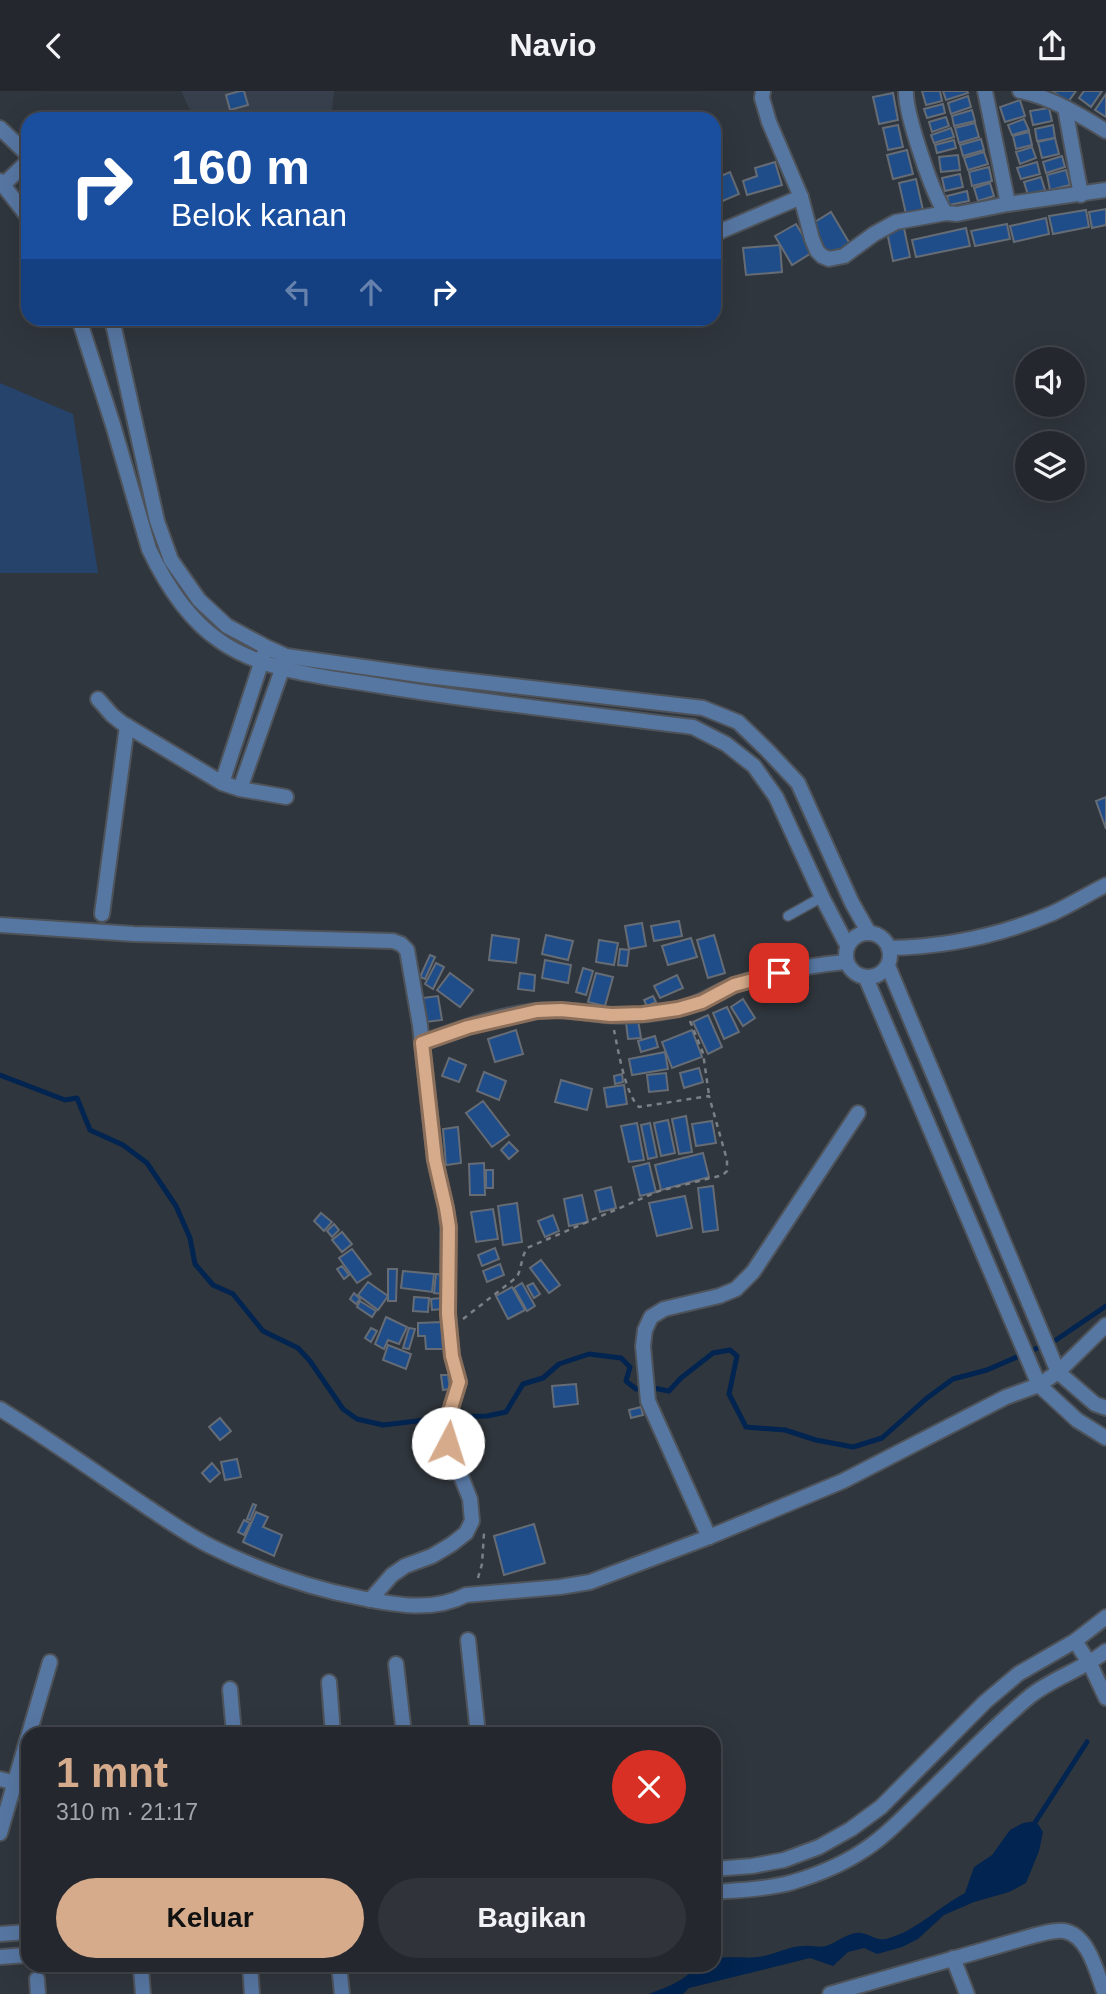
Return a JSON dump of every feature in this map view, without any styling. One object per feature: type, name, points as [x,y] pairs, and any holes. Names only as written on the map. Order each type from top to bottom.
[{"type":"street","points":[[763,91],[762,99],[769,122],[801,197],[817,251],[822,257],[830,259],[844,256],[896,222],[1106,190]]},
{"type":"street","points":[[906,91],[909,113],[926,168],[946,213]]},
{"type":"street","points":[[985,91],[1008,204]]},
{"type":"street","points":[[1020,91],[1065,108],[1106,131]]},
{"type":"street","points":[[1065,108],[1081,195]]},
{"type":"street","points":[[0,128],[21,150]]},
{"type":"street","points":[[21,165],[2,183],[21,208]]},
{"type":"street","points":[[721,231],[801,197]]},
{"type":"street","points":[[81,326],[149,549],[158,569],[186,610],[220,641],[284,662],[301,673],[425,693],[694,727],[726,744],[754,766],[776,797],[847,945]]},
{"type":"street","points":[[115,326],[157,521],[171,560],[199,600],[264,655]]},
{"type":"street","points":[[222,783],[264,655]]},
{"type":"street","points":[[284,662],[703,708],[738,722],[797,783],[852,903],[869,933]]},
{"type":"street","points":[[240,789],[284,662]]},
{"type":"street","points":[[98,699],[112,715],[127,726],[222,783],[286,797]]},
{"type":"street","points":[[102,914],[127,726]]},
{"type":"street","points":[[889,948],[921,948],[991,935],[1056,912],[1106,885]]},
{"type":"street","points":[[0,925],[134,934],[397,942],[404,946],[408,953],[422,1043],[435,1160],[449,1227],[449,1329],[459,1382],[447,1421],[451,1454],[470,1499],[472,1521],[466,1533],[452,1544],[392,1575],[370,1600]]},
{"type":"street","points":[[861,933],[878,935],[885,940],[889,948],[888,966],[875,977],[857,975],[850,970],[846,962],[847,945],[861,933]]},
{"type":"street","points":[[422,1043],[468,1027],[537,1011],[561,1010],[611,1015],[643,1014],[686,1007],[742,983],[820,964],[846,962]]},
{"type":"street","points":[[888,966],[1058,1372],[1095,1403],[1106,1408]]},
{"type":"street","points":[[866,978],[1039,1385],[1077,1420],[1106,1438]]},
{"type":"street","points":[[709,1537],[648,1401],[643,1346],[645,1330],[651,1317],[664,1309],[719,1296],[736,1289],[753,1272],[858,1113]]},
{"type":"street","points":[[0,1409],[207,1545],[269,1573],[370,1600],[412,1606],[443,1603],[466,1595],[590,1582],[709,1537],[843,1481],[1006,1397],[1039,1385],[1058,1372],[1106,1325]]},
{"type":"street","points":[[721,1868],[784,1860],[819,1847],[851,1829],[881,1807],[985,1702],[1018,1674],[1075,1641],[1106,1617]]},
{"type":"street","points":[[468,1640],[477,1727]]},
{"type":"street","points":[[1075,1641],[1090,1664],[1106,1698]]},
{"type":"street","points":[[721,1891],[792,1882],[827,1869],[860,1852],[891,1829],[1000,1722],[1032,1695],[1064,1675],[1090,1664],[1106,1651]]},
{"type":"street","points":[[30,1727],[50,1662]]},
{"type":"street","points":[[396,1664],[403,1727]]},
{"type":"street","points":[[329,1682],[332,1727]]},
{"type":"street","points":[[230,1689],[233,1727]]},
{"type":"street","points":[[0,1779],[21,1784],[0,1833]]},
{"type":"street","points":[[830,1994],[953,1958],[1064,1931],[1083,1943],[1105,1994]]},
{"type":"street","points":[[0,1934],[21,1932]]},
{"type":"street","points":[[0,1957],[21,1956]]},
{"type":"street","points":[[953,1958],[967,1994]]},
{"type":"street","points":[[141,1972],[143,1994]]},
{"type":"street","points":[[250,1972],[252,1994]]},
{"type":"street","points":[[340,1972],[342,1994]]},
{"type":"lane","points":[[425,693],[428,676]]},
{"type":"lane","points":[[788,916],[822,897]]},
{"type":"path","points":[[449,1329],[517,1276],[527,1248],[659,1191],[723,1175],[727,1171],[727,1160],[709,1096],[704,1053],[686,1007]]},
{"type":"path","points":[[611,1015],[625,1078],[639,1107],[709,1096]]},
{"type":"path","points":[[466,1595],[480,1574],[484,1549],[481,1521],[472,1511]]},
{"type":"shaded area","points":[[181,91],[334,91],[332,112],[191,112]]},
{"type":"shaded area","points":[[0,383],[73,414],[98,573],[0,573]]},
{"type":"shaded area","points":[[1036,1821],[1043,1832],[1039,1851],[1026,1883],[1009,1892],[974,1902],[944,1915],[918,1939],[902,1947],[877,1954],[864,1948],[848,1952],[833,1966],[810,1958],[689,1988],[683,1994],[649,1994],[677,1982],[691,1972],[721,1972],[721,1958],[761,1956],[799,1946],[823,1947],[857,1933],[886,1939],[908,1930],[965,1893],[974,1867],[992,1855],[1010,1830],[1023,1823]]},
{"type":"building","points":[[244,91],[248,105],[230,110],[226,95]]},
{"type":"building","points":[[922,91],[940,91],[942,101],[926,105]]},
{"type":"building","points":[[943,91],[967,91],[968,93],[946,100]]},
{"type":"building","points":[[1052,91],[1076,91],[1068,102]]},
{"type":"building","points":[[1084,91],[1102,91],[1091,107],[1079,98]]},
{"type":"building","points":[[893,93],[898,120],[879,124],[873,97]]},
{"type":"building","points":[[1106,94],[1106,117],[1095,110]]},
{"type":"building","points":[[968,96],[971,107],[951,114],[948,103]]},
{"type":"building","points":[[1020,100],[1025,116],[1005,122],[1000,107]]},
{"type":"building","points":[[943,104],[945,113],[927,118],[924,109]]},
{"type":"building","points":[[1049,108],[1052,121],[1033,125],[1030,111]]},
{"type":"building","points":[[972,110],[975,121],[954,126],[952,116]]},
{"type":"building","points":[[946,117],[949,126],[932,132],[929,122]]},
{"type":"building","points":[[1024,119],[1029,130],[1012,135],[1008,125]]},
{"type":"building","points":[[975,123],[979,137],[959,143],[955,128]]},
{"type":"building","points":[[898,125],[903,147],[888,150],[883,128]]},
{"type":"building","points":[[1053,125],[1055,138],[1037,141],[1035,129]]},
{"type":"building","points":[[951,128],[954,137],[934,143],[931,135]]},
{"type":"building","points":[[1029,132],[1032,145],[1016,149],[1013,136]]},
{"type":"building","points":[[1055,138],[1059,154],[1042,158],[1038,142]]},
{"type":"building","points":[[981,139],[984,150],[963,156],[960,145]]},
{"type":"building","points":[[954,140],[956,148],[937,153],[935,145]]},
{"type":"building","points":[[1032,147],[1036,158],[1020,164],[1016,152]]},
{"type":"building","points":[[907,150],[913,174],[893,179],[887,155]]},
{"type":"building","points":[[984,152],[988,164],[968,170],[964,158]]},
{"type":"building","points":[[958,155],[960,170],[941,172],[939,157]]},
{"type":"building","points":[[1062,156],[1065,167],[1046,173],[1043,162]]},
{"type":"building","points":[[775,162],[782,185],[747,195],[743,181],[757,176],[755,168]]},
{"type":"building","points":[[1037,162],[1040,174],[1021,179],[1017,168]]},
{"type":"building","points":[[989,167],[992,181],[972,186],[969,172]]},
{"type":"building","points":[[1066,170],[1070,185],[1050,190],[1047,175]]},
{"type":"building","points":[[730,172],[739,194],[721,202],[721,176]]},
{"type":"building","points":[[960,174],[963,187],[945,191],[942,178]]},
{"type":"building","points":[[1041,177],[1045,190],[1028,195],[1024,182]]},
{"type":"building","points":[[916,179],[923,210],[906,214],[899,183]]},
{"type":"building","points":[[990,183],[994,196],[978,201],[974,188]]},
{"type":"building","points":[[967,191],[969,201],[949,205],[947,196]]},
{"type":"building","points":[[1106,209],[1106,225],[1092,228],[1089,212]]},
{"type":"building","points":[[1086,210],[1089,227],[1053,234],[1049,216]]},
{"type":"building","points":[[831,212],[850,244],[829,257],[810,225]]},
{"type":"building","points":[[1046,218],[1049,234],[1014,242],[1010,226]]},
{"type":"building","points":[[796,224],[813,252],[792,265],[775,236]]},
{"type":"building","points":[[1007,224],[1010,239],[975,246],[971,231]]},
{"type":"building","points":[[904,228],[910,257],[893,261],[887,232]]},
{"type":"building","points":[[966,228],[970,246],[916,257],[912,240]]},
{"type":"building","points":[[780,245],[782,272],[746,275],[743,248]]},
{"type":"building","points":[[1106,797],[1106,829],[1096,801]]},
{"type":"building","points":[[679,921],[682,936],[654,941],[651,926]]},
{"type":"building","points":[[642,923],[646,946],[629,949],[625,926]]},
{"type":"building","points":[[492,935],[519,939],[516,963],[489,960]]},
{"type":"building","points":[[546,935],[573,941],[568,960],[542,954]]},
{"type":"building","points":[[714,935],[725,973],[708,978],[697,940]]},
{"type":"building","points":[[691,938],[697,957],[668,965],[662,946]]},
{"type":"building","points":[[599,940],[618,943],[614,965],[596,962]]},
{"type":"building","points":[[620,949],[629,950],[627,966],[618,965]]},
{"type":"building","points":[[430,955],[435,957],[425,979],[420,977]]},
{"type":"building","points":[[545,960],[571,965],[568,983],[542,978]]},
{"type":"building","points":[[436,963],[444,967],[433,989],[425,984]]},
{"type":"building","points":[[583,968],[593,971],[586,995],[576,992]]},
{"type":"building","points":[[450,973],[473,990],[460,1007],[437,990]]},
{"type":"building","points":[[520,973],[535,975],[534,991],[518,989]]},
{"type":"building","points":[[596,973],[613,977],[605,1006],[588,1002]]},
{"type":"building","points":[[677,975],[683,988],[660,998],[654,986]]},
{"type":"building","points":[[438,996],[442,1020],[426,1022],[422,998]]},
{"type":"building","points":[[653,996],[656,1002],[647,1006],[644,1000]]},
{"type":"building","points":[[743,999],[755,1018],[743,1026],[731,1007]]},
{"type":"building","points":[[727,1007],[739,1032],[724,1039],[713,1013]]},
{"type":"building","points":[[708,1015],[722,1047],[708,1054],[693,1022]]},
{"type":"building","points":[[638,1020],[641,1038],[628,1039],[626,1022]]},
{"type":"building","points":[[516,1030],[523,1054],[495,1062],[488,1039]]},
{"type":"building","points":[[692,1030],[702,1057],[672,1068],[662,1042]]},
{"type":"building","points":[[655,1036],[658,1047],[641,1052],[638,1041]]},
{"type":"building","points":[[665,1052],[668,1069],[632,1075],[629,1059]]},
{"type":"building","points":[[449,1058],[466,1065],[459,1082],[442,1076]]},
{"type":"building","points":[[699,1068],[703,1082],[684,1088],[680,1073]]},
{"type":"building","points":[[484,1072],[506,1081],[499,1100],[477,1091]]},
{"type":"building","points":[[666,1073],[668,1090],[649,1092],[647,1075]]},
{"type":"building","points":[[622,1074],[623,1082],[615,1084],[614,1076]]},
{"type":"building","points":[[561,1080],[592,1089],[587,1110],[555,1102]]},
{"type":"building","points":[[624,1085],[627,1104],[607,1107],[604,1088]]},
{"type":"building","points":[[483,1101],[509,1135],[492,1147],[466,1113]]},
{"type":"building","points":[[686,1116],[692,1152],[679,1154],[672,1119]]},
{"type":"building","points":[[668,1120],[675,1153],[661,1156],[654,1123]]},
{"type":"building","points":[[712,1121],[716,1143],[696,1146],[692,1124]]},
{"type":"building","points":[[637,1123],[644,1160],[629,1162],[621,1126]]},
{"type":"building","points":[[650,1123],[657,1157],[648,1159],[641,1125]]},
{"type":"building","points":[[458,1127],[461,1163],[446,1165],[443,1129]]},
{"type":"building","points":[[509,1142],[518,1151],[509,1159],[501,1150]]},
{"type":"building","points":[[703,1153],[709,1177],[661,1190],[655,1165]]},
{"type":"building","points":[[484,1163],[485,1195],[470,1195],[469,1164]]},
{"type":"building","points":[[649,1163],[656,1192],[640,1196],[633,1167]]},
{"type":"building","points":[[486,1170],[493,1170],[493,1188],[486,1188]]},
{"type":"building","points":[[713,1186],[718,1230],[703,1232],[698,1188]]},
{"type":"building","points":[[611,1187],[616,1208],[600,1212],[595,1191]]},
{"type":"building","points":[[582,1195],[588,1222],[569,1226],[564,1199]]},
{"type":"building","points":[[685,1196],[692,1228],[657,1236],[649,1203]]},
{"type":"building","points":[[517,1203],[522,1242],[503,1245],[498,1206]]},
{"type":"building","points":[[493,1209],[498,1239],[476,1242],[471,1212]]},
{"type":"building","points":[[321,1213],[332,1222],[324,1231],[314,1221]]},
{"type":"building","points":[[553,1215],[559,1231],[545,1237],[538,1221]]},
{"type":"building","points":[[334,1224],[339,1230],[332,1237],[327,1231]]},
{"type":"building","points":[[342,1232],[352,1244],[342,1252],[332,1240]]},
{"type":"building","points":[[495,1248],[499,1259],[482,1266],[478,1255]]},
{"type":"building","points":[[352,1249],[371,1274],[357,1283],[339,1258]]},
{"type":"building","points":[[541,1260],[560,1285],[549,1293],[530,1268]]},
{"type":"building","points":[[500,1264],[504,1275],[487,1282],[483,1271]]},
{"type":"building","points":[[342,1266],[349,1275],[344,1279],[337,1269]]},
{"type":"building","points":[[388,1269],[397,1269],[396,1301],[388,1301]]},
{"type":"building","points":[[403,1271],[434,1274],[432,1292],[401,1288]]},
{"type":"building","points":[[436,1274],[445,1275],[443,1294],[434,1293]]},
{"type":"building","points":[[368,1282],[388,1296],[378,1310],[358,1295]]},
{"type":"building","points":[[522,1283],[535,1306],[527,1311],[514,1288]]},
{"type":"building","points":[[533,1283],[540,1294],[534,1298],[527,1286]]},
{"type":"building","points":[[512,1287],[525,1310],[508,1319],[496,1296]]},
{"type":"building","points":[[354,1293],[360,1299],[356,1304],[350,1299]]},
{"type":"building","points":[[414,1297],[429,1298],[428,1312],[413,1311]]},
{"type":"building","points":[[441,1298],[442,1309],[432,1310],[431,1299]]},
{"type":"building","points":[[360,1301],[376,1311],[372,1317],[357,1307]]},
{"type":"building","points":[[386,1317],[407,1327],[399,1344],[388,1340],[384,1349],[375,1344]]},
{"type":"building","points":[[442,1322],[443,1349],[426,1349],[425,1336],[418,1336],[418,1323]]},
{"type":"building","points":[[371,1328],[377,1331],[371,1342],[365,1338]]},
{"type":"building","points":[[409,1328],[415,1329],[409,1349],[403,1348]]},
{"type":"building","points":[[388,1345],[411,1354],[406,1369],[383,1360]]},
{"type":"building","points":[[441,1375],[448,1375],[450,1389],[443,1390]]},
{"type":"building","points":[[576,1384],[578,1404],[554,1407],[552,1386]]},
{"type":"building","points":[[641,1407],[643,1415],[631,1418],[629,1410]]},
{"type":"building","points":[[220,1418],[231,1431],[220,1440],[209,1427]]},
{"type":"building","points":[[237,1459],[241,1477],[225,1480],[221,1462]]},
{"type":"building","points":[[212,1463],[220,1473],[210,1482],[202,1473]]},
{"type":"building","points":[[253,1504],[256,1505],[250,1520],[247,1519]]},
{"type":"building","points":[[256,1512],[268,1517],[263,1527],[282,1535],[274,1556],[243,1542]]},
{"type":"building","points":[[244,1520],[250,1523],[244,1535],[238,1532]]},
{"type":"building","points":[[534,1524],[545,1563],[504,1575],[494,1536]]},
{"type":"waterway","points":[[0,1075],[65,1100],[77,1098],[90,1130],[123,1145],[147,1163],[176,1206],[190,1238],[195,1264],[213,1285],[233,1294],[263,1331],[298,1348],[343,1409],[357,1419],[383,1425],[506,1412],[523,1384],[543,1378],[559,1364],[589,1354],[621,1358],[630,1367],[626,1381],[636,1389],[669,1391],[713,1353],[730,1350],[737,1356],[729,1394],[746,1427],[785,1430],[816,1440],[853,1447],[882,1438],[953,1379],[987,1370],[1056,1340],[1106,1306]]},
{"type":"waterway","points":[[1036,1821],[1087,1742]]},
{"type":"route","points":[[448,1443],[447,1421],[459,1382],[452,1356],[448,1314],[449,1227],[435,1160],[422,1043],[468,1027],[537,1011],[583,1011],[611,1015],[678,1009],[702,1002],[734,985],[779,973]]}]
